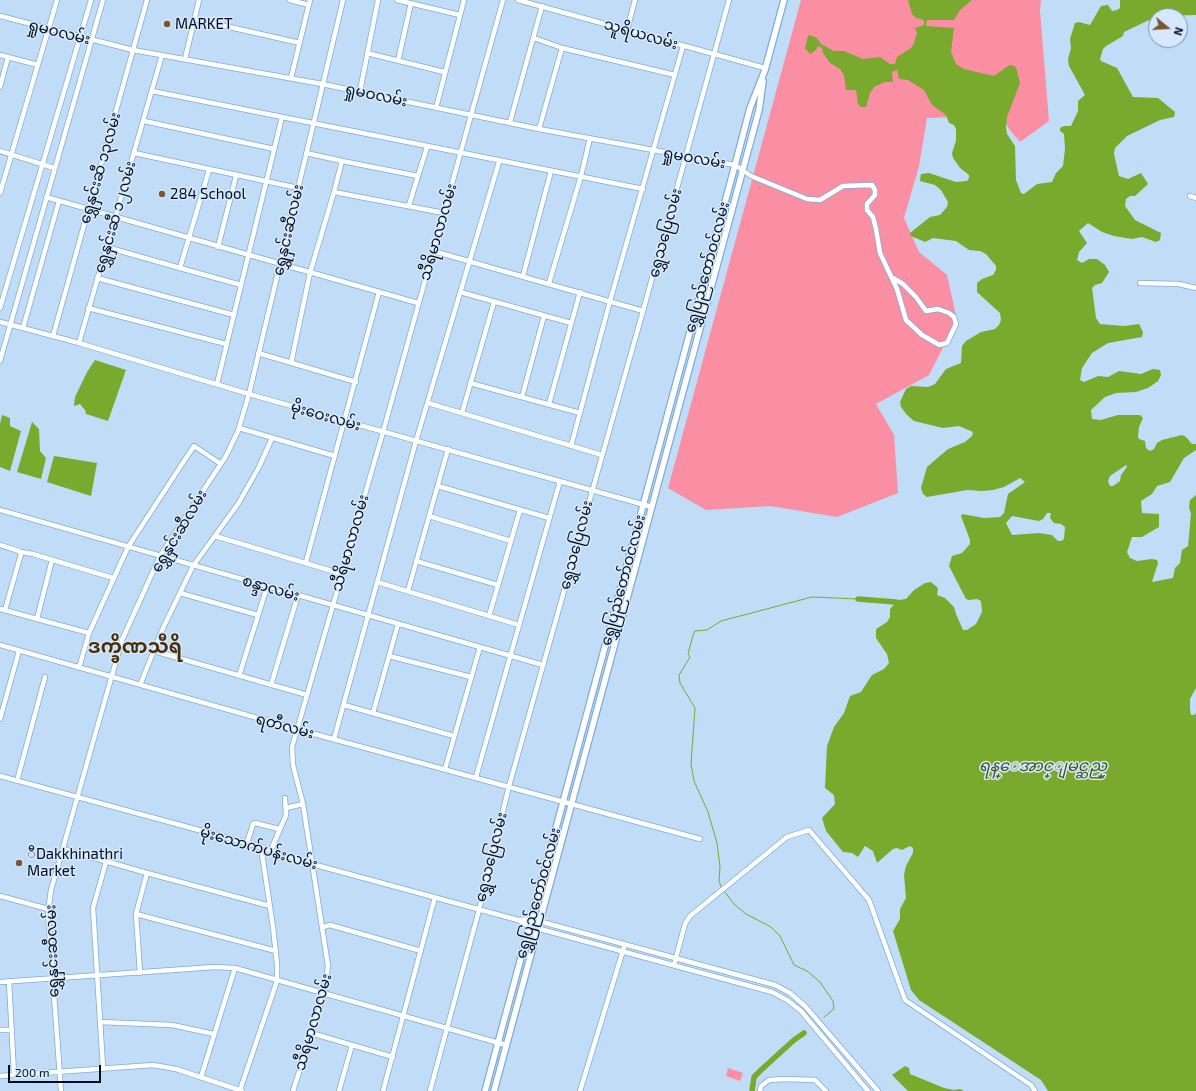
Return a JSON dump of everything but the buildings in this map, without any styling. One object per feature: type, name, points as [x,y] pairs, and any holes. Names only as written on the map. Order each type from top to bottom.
[{"type":"main road","name":"ရွှေပြည်တော်ဝင်လမ်း","points":[[485,1091],[644,505],[734,165],[750,108],[765,69],[784,0]]},
{"type":"main road","name":"ရွှေပြည်တော်ဝင်လမ်း","points":[[494,1091],[743,171],[759,110],[765,69]]},
{"type":"street","points":[[0,193],[57,0]]},
{"type":"street","points":[[0,308],[41,164],[91,0]]},
{"type":"street","points":[[0,360],[102,0]]},
{"type":"street","name":"ရွှေနှင်းဆီ ၁၃လမ်း","points":[[53,336],[147,0]]},
{"type":"street","points":[[185,59],[199,0]]},
{"type":"street","points":[[290,0],[309,6]]},
{"type":"street","points":[[291,78],[310,0]]},
{"type":"street","name":"ရွှေနှင်းဆီလမ်း","points":[[61,1091],[48,909],[51,890],[122,640],[160,556],[220,464],[239,428],[249,394],[343,0]]},
{"type":"street","points":[[360,91],[378,0]]},
{"type":"street","points":[[397,0],[460,15]]},
{"type":"street","points":[[436,108],[444,72],[464,0]]},
{"type":"street","name":"သီရိမာလာလမ်း","points":[[293,1091],[324,994],[328,966],[303,804],[293,765],[292,747],[383,432],[503,0]]},
{"type":"street","name":"သူရိယလမ်း","points":[[518,0],[765,69]]},
{"type":"street","points":[[627,30],[635,0]]},
{"type":"street","name":"ရွှေသပြေလမ်း","points":[[430,1091],[479,910],[509,786],[729,0]]},
{"type":"street","points":[[398,61],[411,3]]},
{"type":"street","points":[[510,122],[542,6]]},
{"type":"street","name":"ရှုမဝလမ်း","points":[[0,16],[48,30],[133,50],[360,91],[539,129],[734,165],[751,176],[798,196],[820,200],[834,194],[843,186],[872,185],[875,190],[875,195],[867,204],[867,210],[873,217],[880,253],[893,278]]},
{"type":"street","points":[[194,19],[300,42]]},
{"type":"street","points":[[534,38],[562,48],[675,75]]},
{"type":"street","points":[[571,446],[610,301],[683,46]]},
{"type":"street","points":[[539,129],[562,48]]},
{"type":"street","points":[[367,53],[444,72]]},
{"type":"street","points":[[0,55],[38,65]]},
{"type":"street","name":"ရွှေနှင်းဆီ ၁၂လမ်း","points":[[79,342],[162,55]]},
{"type":"street","points":[[0,87],[8,57]]},
{"type":"street","points":[[152,91],[499,162],[581,176],[642,189]]},
{"type":"street","points":[[217,384],[282,117]]},
{"type":"street","points":[[144,121],[274,149]]},
{"type":"street","points":[[549,283],[581,176],[590,138]]},
{"type":"street","points":[[410,205],[427,147]]},
{"type":"street","points":[[0,151],[54,168]]},
{"type":"street","points":[[134,152],[236,176],[298,188]]},
{"type":"street","points":[[306,153],[418,176]]},
{"type":"street","points":[[290,363],[310,273],[342,161]]},
{"type":"street","points":[[334,739],[416,440],[499,162]]},
{"type":"street","points":[[180,268],[209,170]]},
{"type":"street","points":[[523,276],[550,171]]},
{"type":"street","points":[[218,247],[236,176]]},
{"type":"street","points":[[334,192],[410,205],[444,213]]},
{"type":"street","points":[[1190,196],[1196,198]]},
{"type":"street","points":[[46,197],[188,237],[279,265],[418,303]]},
{"type":"street","points":[[23,328],[59,201]]},
{"type":"street","points":[[106,247],[241,286]]},
{"type":"street","points":[[433,251],[643,311]]},
{"type":"street","points":[[97,278],[234,315]]},
{"type":"street","points":[[893,278],[903,284],[916,297],[926,311],[938,309],[949,313],[954,318],[956,324],[947,343],[939,345],[922,335],[908,324],[893,278]]},
{"type":"street","points":[[704,280],[713,282]]},
{"type":"street","points":[[1140,284],[1180,284],[1196,288]]},
{"type":"street","points":[[306,562],[356,382],[379,292]]},
{"type":"street","points":[[460,292],[571,323]]},
{"type":"street","points":[[549,404],[580,292]]},
{"type":"street","points":[[462,413],[494,302]]},
{"type":"street","points":[[88,308],[226,344]]},
{"type":"street","points":[[522,397],[544,316]]},
{"type":"street","name":"မိုးဝေးလမ်း","points":[[0,322],[79,342],[249,394],[652,507]]},
{"type":"street","points":[[258,353],[356,382]]},
{"type":"street","points":[[680,370],[688,373]]},
{"type":"street","points":[[470,383],[580,413]]},
{"type":"street","points":[[428,403],[602,455]]},
{"type":"street","points":[[239,428],[335,456]]},
{"type":"street","points":[[140,685],[193,566],[238,504],[259,467],[272,438]]},
{"type":"street","points":[[79,668],[89,633],[128,547],[194,446],[220,464]]},
{"type":"street","points":[[408,591],[448,449]]},
{"type":"street","points":[[476,777],[560,481]]},
{"type":"street","points":[[438,486],[549,518]]},
{"type":"street","name":"စန္ဒာလမ်း","points":[[0,510],[543,665]]},
{"type":"street","points":[[489,616],[520,510]]},
{"type":"street","points":[[429,516],[511,541]]},
{"type":"street","points":[[215,536],[342,574]]},
{"type":"street","points":[[0,545],[113,578]]},
{"type":"street","points":[[21,552],[2,610],[89,633]]},
{"type":"street","points":[[37,619],[52,560]]},
{"type":"street","points":[[416,561],[498,585]]},
{"type":"street","points":[[377,582],[519,625]]},
{"type":"street","points":[[239,676],[267,587]]},
{"type":"street","points":[[180,593],[258,615]]},
{"type":"street","points":[[271,685],[298,595]]},
{"type":"street","points":[[373,713],[398,624]]},
{"type":"street","name":"ရတီလမ်း","points":[[0,645],[296,729],[700,839]]},
{"type":"street","points":[[445,769],[480,647]]},
{"type":"street","points":[[0,719],[19,651]]},
{"type":"street","points":[[154,651],[307,695]]},
{"type":"street","points":[[389,656],[471,678]]},
{"type":"street","points":[[17,781],[45,677]]},
{"type":"street","points":[[344,705],[454,736]]},
{"type":"street","name":"မိုးသောက်ပန်းလမ်း","points":[[0,776],[247,843],[312,864],[518,920]]},
{"type":"street","points":[[271,850],[279,829],[283,823],[286,808],[285,798]]},
{"type":"street","points":[[286,808],[303,804]]},
{"type":"street","points":[[247,843],[253,824],[255,823],[279,829]]},
{"type":"street","points":[[674,965],[685,924],[690,916],[787,837],[803,830],[812,831],[869,900],[905,1000],[1031,1085],[1035,1091]]},
{"type":"street","points":[[0,1076],[153,1065],[200,1077],[241,1091],[277,981],[276,951],[260,847]]},
{"type":"street","points":[[62,849],[270,906]]},
{"type":"street","points":[[103,1068],[94,908],[106,862]]},
{"type":"street","points":[[140,973],[136,914],[147,873]]},
{"type":"street","points":[[0,896],[48,909]]},
{"type":"street","points":[[383,1091],[436,897]]},
{"type":"street","points":[[136,914],[276,951]]},
{"type":"street","points":[[518,920],[531,919],[540,921],[775,986],[790,993],[805,1006],[878,1091]]},
{"type":"street","points":[[518,920],[529,926],[772,992],[787,1000],[800,1011],[868,1091]]},
{"type":"street","points":[[323,927],[330,925],[421,951]]},
{"type":"street","points":[[580,1091],[625,944]]},
{"type":"street","points":[[0,982],[214,967],[235,968],[403,1017],[506,1045]]},
{"type":"street","points":[[200,1077],[235,968]]},
{"type":"street","points":[[9,981],[14,1075]]},
{"type":"street","points":[[100,1022],[172,1025],[214,1034]]},
{"type":"street","points":[[0,1030],[12,1030]]},
{"type":"street","points":[[311,1033],[393,1056]]},
{"type":"street","points":[[339,1091],[352,1045]]},
{"type":"street","points":[[760,1091],[762,1086],[769,1080],[785,1079],[816,1080],[826,1091]]},
{"type":"shaded area","points":[[801,0],[1041,0],[1040,11],[1049,121],[1020,142],[1009,129],[1001,115],[927,118],[919,166],[904,218],[919,252],[947,275],[957,320],[929,375],[876,404],[894,435],[898,493],[837,517],[770,506],[706,510],[668,488]]},
{"type":"shaded area","points":[[728,1068],[743,1073],[740,1081],[726,1076]]},
{"type":"water","name":"ရန္ေအာင္ျမင္ဆည္","points":[[908,0],[972,0],[960,10],[954,20],[927,20],[926,26],[954,28],[951,52],[956,64],[964,69],[994,76],[1008,66],[1011,65],[1016,67],[1020,83],[1007,117],[1006,127],[1007,134],[1015,146],[1016,180],[1021,193],[1024,194],[1037,184],[1052,182],[1056,173],[1063,166],[1065,149],[1064,134],[1060,131],[1060,128],[1064,126],[1071,126],[1078,111],[1078,101],[1085,95],[1069,66],[1068,59],[1071,48],[1070,39],[1075,23],[1079,22],[1090,25],[1101,6],[1108,5],[1112,11],[1117,10],[1120,8],[1120,0],[1196,0],[1196,15],[1188,15],[1188,8],[1148,8],[1148,20],[1124,32],[1123,36],[1106,46],[1103,49],[1100,59],[1101,61],[1117,68],[1133,97],[1158,98],[1175,112],[1174,117],[1160,120],[1127,136],[1115,148],[1114,154],[1119,176],[1128,179],[1141,173],[1148,184],[1135,196],[1130,196],[1126,199],[1125,206],[1135,220],[1161,233],[1160,240],[1156,242],[1142,237],[1132,239],[1114,236],[1102,232],[1088,223],[1079,231],[1087,243],[1079,252],[1077,260],[1082,263],[1089,259],[1097,259],[1105,265],[1109,272],[1102,283],[1095,285],[1092,288],[1096,318],[1100,324],[1124,326],[1139,324],[1143,332],[1142,337],[1108,343],[1092,353],[1082,368],[1080,380],[1084,382],[1098,376],[1108,377],[1119,371],[1141,374],[1153,369],[1160,370],[1161,375],[1158,381],[1148,388],[1136,392],[1116,393],[1105,397],[1091,410],[1092,419],[1101,420],[1118,415],[1140,415],[1143,418],[1139,427],[1138,437],[1139,439],[1145,441],[1146,448],[1150,451],[1154,449],[1157,443],[1162,440],[1182,435],[1192,444],[1196,444],[1196,450],[1184,458],[1170,482],[1157,486],[1152,494],[1141,501],[1142,513],[1159,514],[1159,527],[1142,537],[1132,537],[1127,552],[1130,558],[1137,561],[1152,559],[1157,560],[1158,563],[1152,582],[1173,578],[1175,568],[1180,563],[1182,550],[1188,546],[1191,514],[1189,507],[1190,500],[1196,495],[1196,688],[1190,699],[1190,709],[1191,715],[1196,713],[1196,1091],[1048,1091],[1041,1080],[919,1000],[911,990],[893,931],[900,919],[900,909],[906,898],[904,875],[906,866],[913,853],[913,848],[910,846],[902,850],[897,848],[893,849],[877,863],[873,851],[865,846],[858,857],[852,853],[843,852],[826,831],[822,818],[835,804],[834,795],[825,788],[827,746],[834,727],[844,713],[850,696],[861,692],[872,675],[884,669],[889,663],[887,654],[876,638],[876,629],[887,622],[890,617],[890,609],[898,600],[906,599],[914,590],[925,583],[931,582],[938,588],[937,595],[945,598],[954,607],[963,630],[967,630],[976,624],[982,612],[981,601],[977,599],[966,599],[949,566],[952,556],[962,553],[970,544],[970,540],[961,516],[962,514],[984,518],[1000,517],[1004,513],[1008,494],[1025,482],[1020,478],[1004,487],[993,490],[967,490],[927,497],[923,494],[921,488],[927,467],[948,449],[965,442],[972,436],[973,432],[959,426],[943,428],[914,421],[901,407],[900,402],[906,389],[911,386],[928,387],[935,384],[946,369],[961,363],[962,346],[966,341],[981,332],[995,329],[1001,320],[1000,313],[977,292],[977,283],[982,279],[993,275],[996,270],[996,266],[986,254],[980,251],[969,250],[956,241],[933,238],[925,242],[911,236],[910,233],[930,217],[940,215],[947,207],[948,202],[941,190],[935,185],[920,181],[921,174],[929,173],[956,182],[967,181],[969,178],[969,175],[960,168],[953,158],[952,153],[956,141],[956,129],[954,125],[949,123],[946,115],[932,105],[924,90],[908,80],[899,79],[897,70],[892,72],[893,82],[885,82],[874,87],[870,93],[866,107],[861,107],[858,104],[856,90],[846,90],[844,75],[840,69],[830,63],[823,53],[822,48],[818,46],[816,50],[810,54],[805,48],[808,36],[810,35],[817,38],[821,44],[834,51],[844,51],[863,59],[880,57],[890,64],[895,64],[897,57],[911,48],[914,43],[917,33],[915,28],[924,25],[924,20],[916,18],[912,14]],"holes":[[[1126,465],[1127,467],[1121,475],[1120,481],[1113,486],[1110,486],[1108,481],[1110,476]],[[1047,513],[1051,513],[1050,518],[1054,523],[1061,524],[1065,527],[1064,539],[1061,541],[1058,541],[1052,535],[1039,533],[1012,535],[1006,523],[1012,516],[1039,521],[1043,519]]]},
{"type":"water","points":[[95,360],[126,370],[108,421],[86,414],[85,410],[80,404],[74,406],[75,397],[87,372]]},
{"type":"water","points":[[2,415],[10,418],[10,426],[21,431],[10,471],[0,467],[0,424]]},
{"type":"water","points":[[32,422],[39,429],[40,451],[46,458],[41,479],[17,472]]},
{"type":"water","points":[[54,456],[97,463],[91,496],[47,482]]},
{"type":"water","points":[[905,1066],[909,1068],[910,1074],[944,1088],[954,1090],[960,1089],[964,1091],[908,1091],[892,1075]]},
{"type":"waterway","points":[[722,889],[719,881],[720,867],[717,843],[708,812],[694,781],[691,764],[695,708],[680,683],[679,675],[690,657],[688,654],[693,635],[695,631],[707,630],[721,621],[812,597],[858,599]]},
{"type":"waterway","points":[[858,599],[896,602]]},
{"type":"waterway","points":[[724,891],[735,905],[746,914],[771,927],[780,936],[794,965],[807,971],[820,982],[833,1001],[834,1009],[824,1017]]},
{"type":"waterway","points":[[752,1091],[754,1077],[794,1040],[804,1033]]},
{"type":"place","name":"MARKET","points":[[167,24]]},
{"type":"place","name":"284 School","points":[[162,194]]},
{"type":"place","name":"ီDakkhinathri Market","points":[[19,863]]},
{"type":"district","name":"ဒက္ခိဏသီရိ","points":[[135,647]]}]
